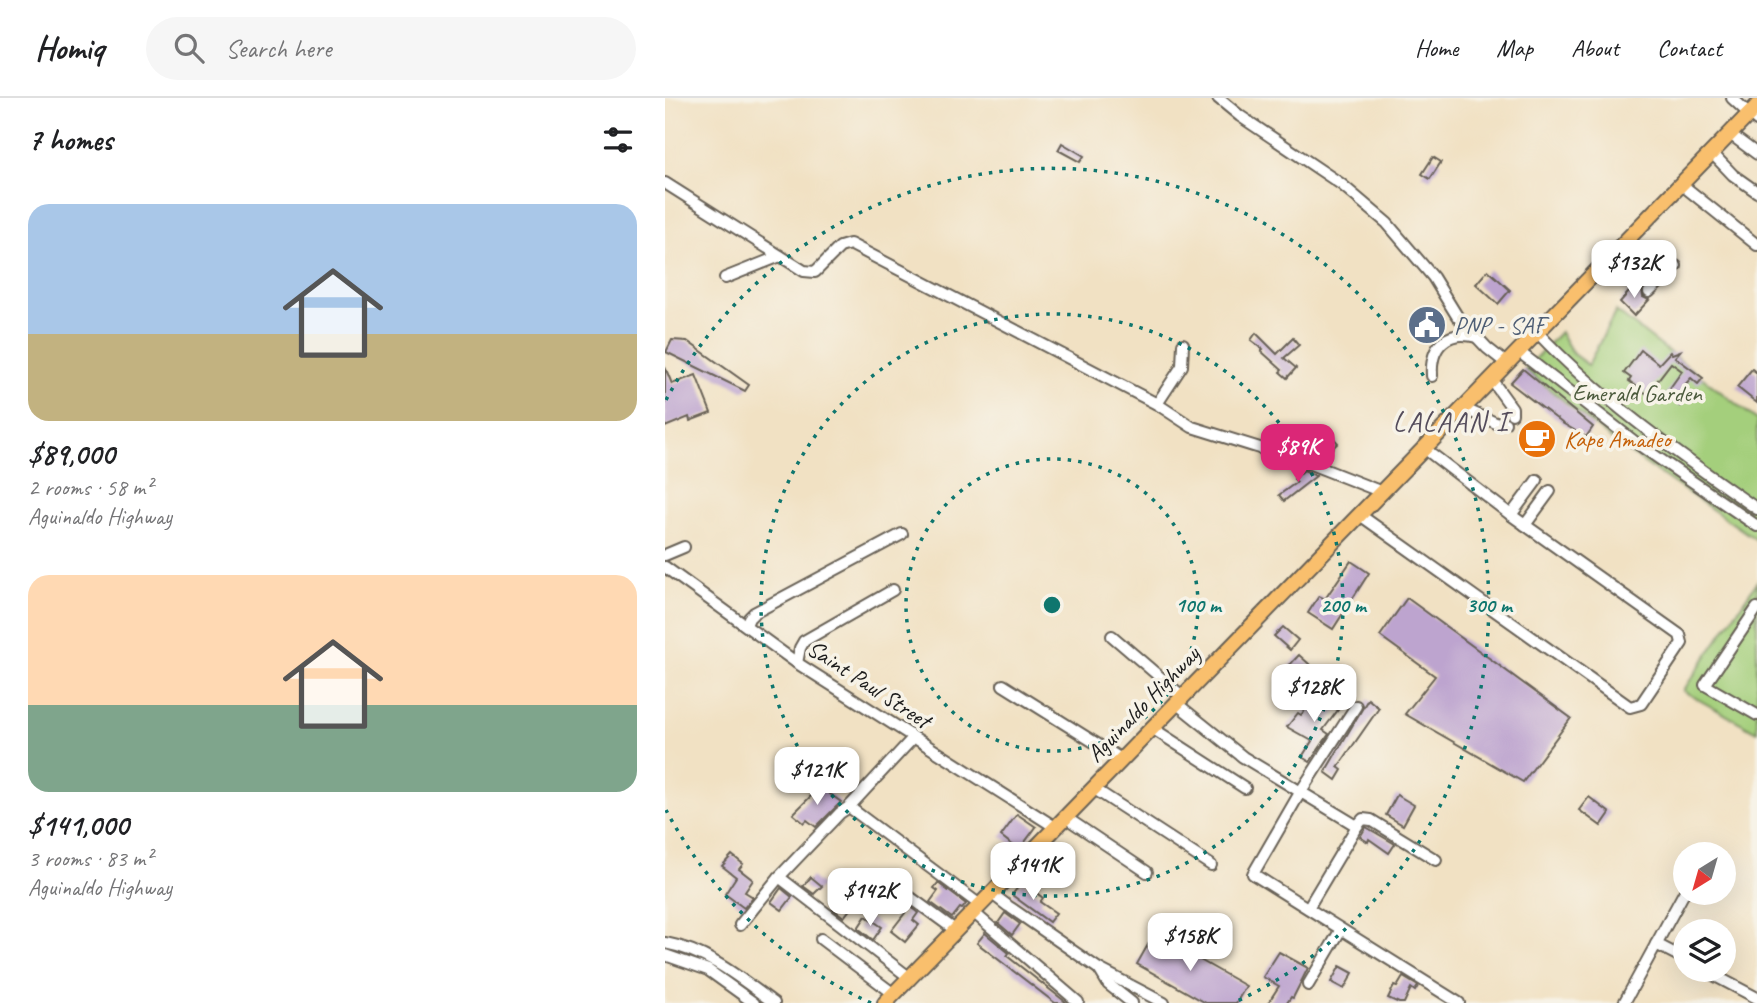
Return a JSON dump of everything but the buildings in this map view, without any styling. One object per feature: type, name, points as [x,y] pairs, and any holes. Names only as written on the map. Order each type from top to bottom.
[{"type":"main road","name":"Aguinaldo Highway","points":[[890,998],[1506,363],[1730,134],[1754,114]]},
{"type":"street","points":[[1218,98],[1240,116],[1341,184],[1387,223],[1433,277],[1457,316],[1506,363]]},
{"type":"street","points":[[1732,98],[1754,114]]},
{"type":"street","points":[[1730,134],[1757,154]]},
{"type":"street","points":[[1712,153],[1733,174],[1757,192]]},
{"type":"street","points":[[1681,184],[1757,245]]},
{"type":"street","points":[[667,187],[704,206],[804,271],[815,272],[840,247],[851,244],[1157,404],[1192,427],[1308,463],[1382,492]]},
{"type":"street","points":[[725,278],[780,256]]},
{"type":"street","points":[[1649,292],[1676,266]]},
{"type":"street","points":[[1537,332],[1624,413],[1757,509]]},
{"type":"street","points":[[1432,376],[1434,357],[1443,341],[1460,334],[1477,337]]},
{"type":"street","points":[[1157,404],[1182,366],[1182,344]]},
{"type":"street","points":[[1518,351],[1635,442],[1757,526]]},
{"type":"street","points":[[1463,408],[1499,424],[1509,419],[1511,408],[1491,379]]},
{"type":"street","points":[[1360,515],[1630,706],[1641,704],[1682,643],[1681,635],[1511,515],[1424,448]]},
{"type":"street","points":[[1511,515],[1537,480]]},
{"type":"street","points":[[1525,525],[1550,491]]},
{"type":"street","points":[[746,625],[754,613],[902,534]]},
{"type":"street","points":[[665,555],[684,547]]},
{"type":"street","name":"Saint Paul Street","points":[[667,573],[746,625],[797,663],[913,738],[1147,872]]},
{"type":"street","points":[[797,663],[804,641],[893,590]]},
{"type":"street","points":[[1757,608],[1705,685],[1757,715]]},
{"type":"street","points":[[1112,636],[1243,758],[1357,826]]},
{"type":"street","points":[[1003,685],[1121,760]]},
{"type":"street","points":[[1356,706],[1301,791],[1253,874],[1340,931],[1459,1003]]},
{"type":"street","points":[[1152,728],[1245,788]]},
{"type":"street","points":[[740,925],[779,877],[913,738]]},
{"type":"street","points":[[1093,788],[1211,865]]},
{"type":"street","points":[[849,807],[976,909],[1078,1002]]},
{"type":"street","points":[[1308,908],[1363,819],[1371,820],[1436,860]]},
{"type":"street","points":[[779,877],[910,978]]},
{"type":"street","points":[[903,892],[955,930]]},
{"type":"street","points":[[991,893],[1099,969],[1164,1003]]},
{"type":"street","points":[[1624,1003],[1677,905]]},
{"type":"street","points":[[1308,985],[1340,931]]},
{"type":"street","points":[[821,939],[890,998]]},
{"type":"street","points":[[665,943],[715,960],[774,1003]]},
{"type":"street","points":[[1656,944],[1673,953]]},
{"type":"street","points":[[665,955],[708,970],[754,1003]]},
{"type":"street","points":[[1099,969],[1108,984],[1132,1003]]},
{"type":"street","points":[[1727,982],[1757,998]]},
{"type":"green space","name":"Emerald Garden","points":[[1616,311],[1757,420],[1757,540],[1618,445],[1525,369],[1560,332],[1573,354],[1588,365]]},
{"type":"green space","points":[[1757,582],[1757,732],[1683,691]]},
{"type":"place","name":"PNP - SAF","points":[[1427,325]]},
{"type":"place","name":"Kape Amadeo","points":[[1537,439]]},
{"type":"district","name":"LALAAN I","points":[[1451,421]]}]
